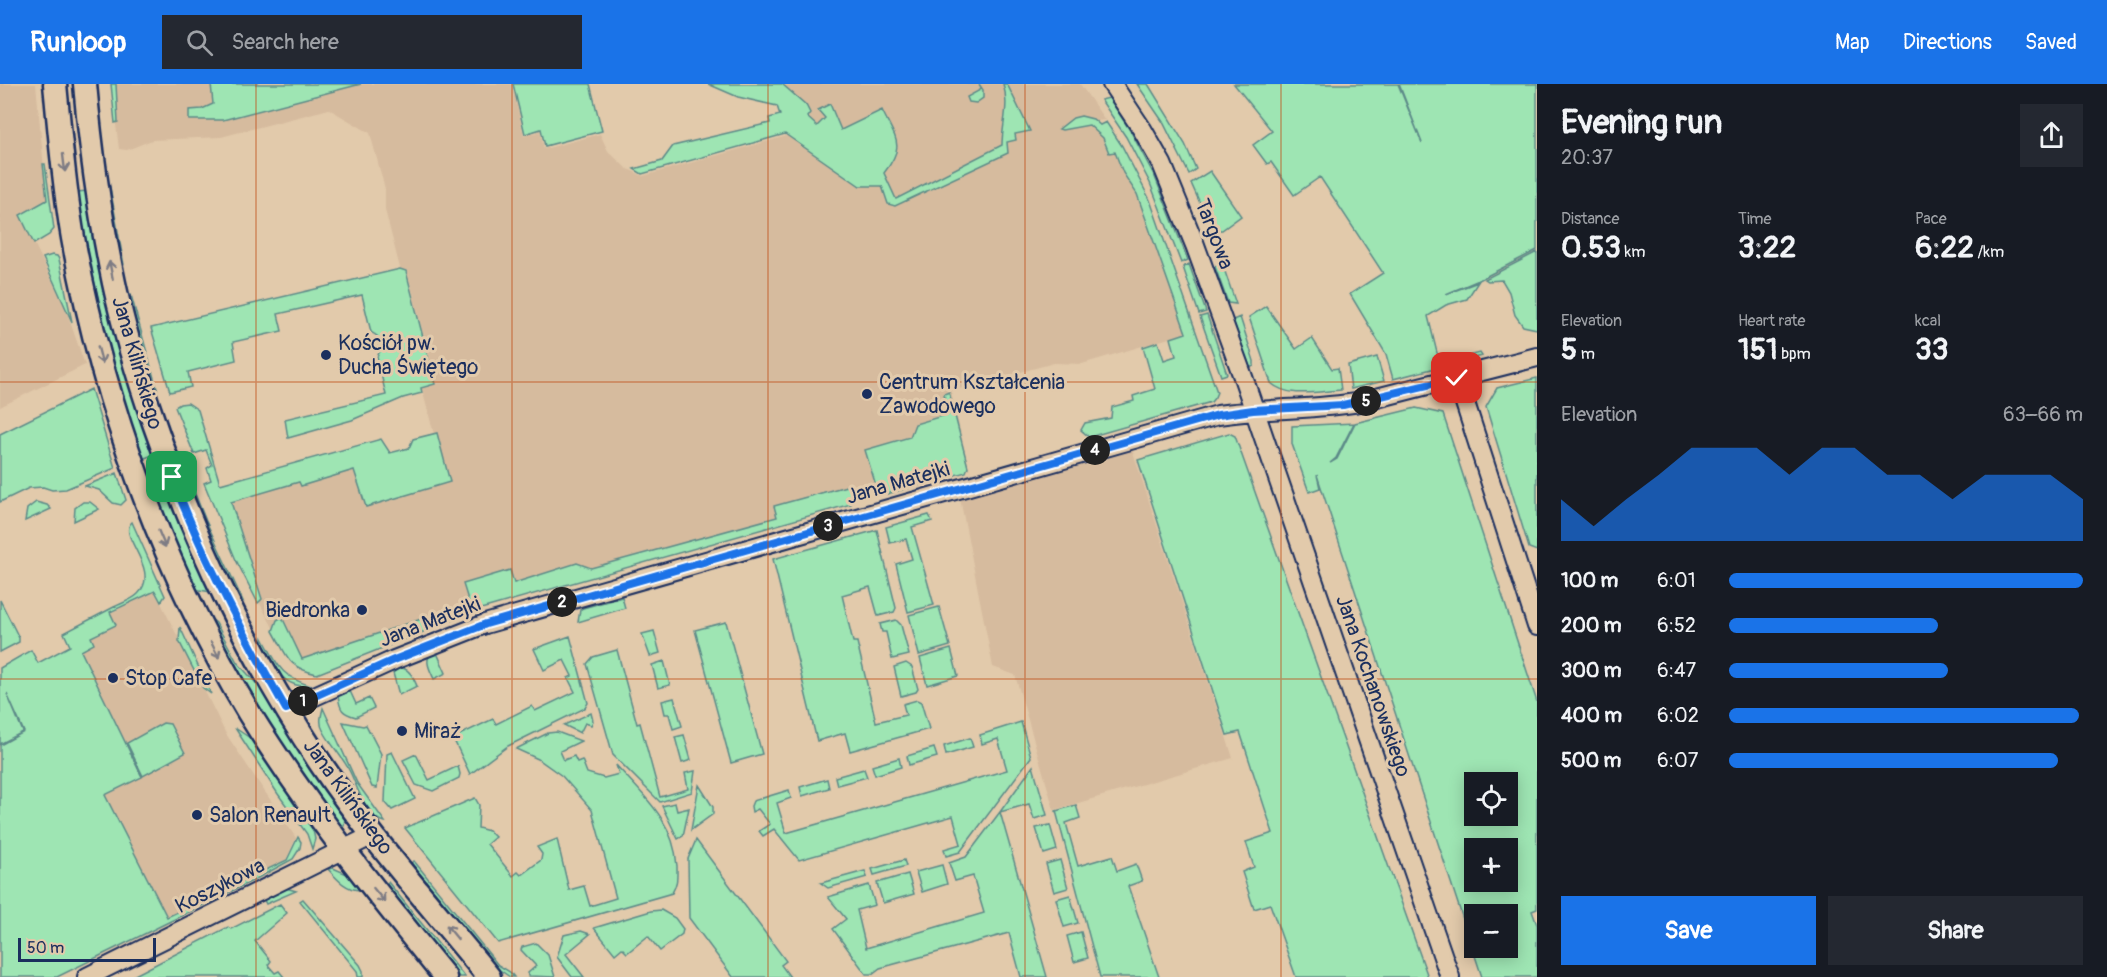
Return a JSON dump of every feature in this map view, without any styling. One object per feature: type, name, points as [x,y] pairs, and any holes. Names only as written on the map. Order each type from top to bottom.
[{"type":"street","name":"Jana Kilińskiego","points":[[56,84],[73,237],[98,351],[147,503],[184,588],[249,713],[302,794],[446,977]]},
{"type":"street","name":"Jana Kilińskiego","points":[[85,84],[96,183],[114,284],[129,345],[176,486],[200,544],[240,628],[286,709],[322,766],[373,835],[489,977]]},
{"type":"street","name":"Targowa","points":[[1112,84],[1142,129],[1173,190],[1199,256],[1253,410]]},
{"type":"street","points":[[59,125],[89,122]]},
{"type":"street","name":"Jana Matejki","points":[[286,709],[394,660],[486,624],[1218,415],[1253,410],[1343,405],[1537,357]]},
{"type":"street","points":[[1457,378],[1529,574],[1537,626]]},
{"type":"street","name":"Jana Kochanowskiego","points":[[1253,410],[1450,977]]},
{"type":"street","name":"Koszykowa","points":[[87,977],[373,835]]},
{"type":"shaded area","points":[[0,84],[36,84],[47,200],[20,214],[65,307],[85,365],[0,407]]},
{"type":"shaded area","points":[[111,84],[212,84],[216,119],[363,84],[512,84],[524,136],[540,131],[544,149],[600,134],[608,151],[626,168],[643,176],[790,135],[779,103],[715,84],[1080,84],[1105,120],[1090,122],[1116,152],[1138,194],[1186,333],[1082,364],[1054,363],[951,391],[968,465],[293,664],[259,602],[211,498],[358,456],[443,468],[422,389],[436,384],[407,271],[400,268],[385,210],[385,189],[370,133],[329,109],[221,137],[152,140],[127,150],[119,149]]},
{"type":"shaded area","points":[[1132,449],[1233,758],[1054,810],[1015,675],[993,667],[960,498]]},
{"type":"shaded area","points":[[155,591],[226,734],[296,838],[286,860],[168,916],[48,977],[0,977],[0,744],[23,732],[7,694],[10,678],[79,645],[74,634]]},
{"type":"green space","points":[[111,84],[116,84],[118,122],[115,123]]},
{"type":"green space","points":[[211,84],[361,84],[223,120],[189,120],[189,110],[202,109],[213,104]]},
{"type":"green space","points":[[513,84],[590,84],[602,131],[545,146],[541,129],[525,134]]},
{"type":"green space","points":[[708,84],[782,84],[806,105],[810,113],[807,117],[817,126],[825,118],[818,110],[830,104],[841,130],[882,110],[896,142],[895,156],[884,173],[896,199],[1002,145],[1006,107],[1003,84],[1007,84],[1030,131],[1015,134],[1016,140],[1007,142],[1008,153],[895,206],[888,204],[882,186],[860,186],[785,134],[642,174],[634,169],[662,161],[673,146],[770,123],[769,118],[780,115],[777,106],[738,97]]},
{"type":"green space","points":[[979,84],[983,90],[983,98],[976,103],[969,102],[967,97],[982,89]]},
{"type":"green space","points":[[1137,84],[1148,84],[1185,144],[1196,169],[1189,174],[1163,122]]},
{"type":"green space","points":[[1234,84],[1398,84],[1422,143],[1399,84],[1537,84],[1537,250],[1446,294],[1478,282],[1467,299],[1446,305],[1428,316],[1437,353],[1445,362],[1480,353],[1482,356],[1393,379],[1386,354],[1350,294],[1383,273],[1320,177],[1294,195],[1271,162],[1267,164],[1253,145],[1272,131]]},
{"type":"green space","points":[[1109,98],[1131,132],[1155,177],[1188,260],[1181,263],[1150,183],[1126,137],[1101,100]]},
{"type":"green space","points":[[1081,116],[1093,119],[1100,125],[1106,122],[1122,146],[1150,200],[1217,392],[1211,402],[1089,437],[1081,430],[1085,423],[1111,418],[1112,407],[1134,401],[1133,396],[1155,389],[1143,347],[1158,342],[1164,360],[1176,356],[1171,338],[1186,333],[1137,194],[1123,173],[1115,152],[1109,153],[1103,138],[1089,125],[1059,129],[1073,118]]},
{"type":"green space","points":[[43,164],[45,164],[54,229],[34,244],[20,215],[47,200]]},
{"type":"green space","points":[[1210,171],[1241,216],[1222,230],[1212,230],[1191,183]]},
{"type":"green space","points":[[110,187],[124,265],[121,261],[108,188]]},
{"type":"green space","points":[[87,191],[135,400],[153,455],[142,459],[112,360],[90,260],[77,192]]},
{"type":"green space","points":[[1537,252],[1537,329],[1523,326],[1515,315],[1509,292],[1502,280],[1488,281],[1485,279]]},
{"type":"green space","points":[[52,255],[59,259],[72,322],[43,258]]},
{"type":"green space","points":[[1221,260],[1236,304],[1228,303],[1215,267]]},
{"type":"green space","points":[[1189,264],[1206,312],[1199,314],[1183,267]]},
{"type":"green space","points":[[400,269],[406,271],[435,384],[421,388],[422,393],[403,398],[352,420],[288,438],[285,419],[386,395],[377,357],[380,351],[377,336],[371,332],[362,295],[278,314],[282,331],[233,342],[236,360],[188,372],[191,387],[170,392],[151,328]]},
{"type":"green space","points":[[131,295],[157,389],[148,373],[140,348],[129,300]]},
{"type":"green space","points":[[1266,306],[1296,349],[1312,338],[1332,369],[1338,368],[1341,390],[1295,393],[1278,388],[1271,383],[1249,317]]},
{"type":"green space","points":[[1207,315],[1227,374],[1221,376],[1200,317]]},
{"type":"green space","points":[[1240,317],[1254,361],[1254,366],[1249,368],[1233,320]]},
{"type":"green space","points":[[1377,357],[1384,381],[1351,389],[1348,365]]},
{"type":"green space","points":[[1537,378],[1537,551],[1529,548],[1486,407],[1497,388]]},
{"type":"green space","points":[[91,389],[115,468],[66,489],[29,488],[0,502],[0,434]]},
{"type":"green space","points":[[949,392],[968,467],[966,472],[887,494],[877,489],[865,450],[910,437],[915,424],[949,414],[944,394]]},
{"type":"green space","points":[[188,403],[198,410],[220,484],[381,439],[390,453],[409,448],[413,439],[437,433],[450,482],[366,507],[354,470],[301,486],[299,482],[231,502],[262,599],[258,603],[236,560],[204,483],[211,480],[207,468],[212,465],[206,450],[194,454],[175,407]]},
{"type":"green space","points":[[1416,408],[1443,414],[1537,702],[1537,909],[1532,911],[1537,925],[1537,977],[1482,977],[1476,958],[1518,958],[1518,904],[1464,904],[1464,922],[1317,475],[1320,488],[1309,492],[1292,444],[1292,426],[1354,423],[1336,458],[1330,463],[1337,459],[1355,423]]},
{"type":"green space","points":[[1229,433],[1235,436],[1428,977],[1296,977],[1270,904],[1254,909],[1242,872],[1254,867],[1246,842],[1273,833],[1240,732],[1227,735],[1138,460]]},
{"type":"green space","points":[[117,473],[126,500],[121,505],[113,503],[99,490],[85,486]]},
{"type":"green space","points":[[189,479],[243,601],[237,598],[220,563],[185,480]]},
{"type":"green space","points":[[850,485],[853,498],[851,504],[481,609],[317,674],[294,664],[285,654],[273,631],[277,620],[282,617],[302,659],[469,603],[463,584],[510,570],[514,583],[577,563],[591,568],[777,517],[774,506]]},
{"type":"green space","points":[[165,487],[211,592],[194,589],[153,491]]},
{"type":"green space","points":[[36,502],[47,505],[51,509],[25,521],[27,509]]},
{"type":"green space","points":[[83,502],[90,502],[99,509],[74,521],[75,508]]},
{"type":"green space","points":[[929,515],[932,521],[912,527],[934,605],[908,612],[896,564],[912,559],[906,539],[890,543],[886,527]]},
{"type":"green space","points":[[132,522],[165,596],[161,602],[155,591],[110,612],[116,625],[91,637],[94,644],[81,651],[142,777],[105,795],[167,917],[287,860],[298,837],[301,842],[300,848],[293,859],[254,880],[57,977],[0,977],[0,745],[24,732],[7,694],[23,732],[0,744],[0,668],[31,650],[38,663],[70,646],[64,633],[138,594],[144,584],[145,574],[130,536],[129,528]]},
{"type":"green space","points":[[877,530],[896,608],[894,612],[878,616],[870,587],[842,595],[853,642],[857,642],[876,722],[906,715],[903,704],[917,700],[921,702],[929,729],[850,751],[845,733],[817,741],[773,559]]},
{"type":"green space","points":[[622,597],[625,608],[578,622],[580,610],[583,608]]},
{"type":"green space","points":[[0,600],[19,642],[0,652]]},
{"type":"green space","points":[[939,607],[950,646],[919,655],[909,615]]},
{"type":"green space","points":[[210,618],[216,623],[237,662],[264,692],[345,817],[344,826],[340,827],[295,765],[252,698]]},
{"type":"green space","points":[[896,620],[901,625],[909,655],[892,659],[886,632],[882,632],[880,624]]},
{"type":"green space","points":[[726,622],[762,754],[731,763],[695,630]]},
{"type":"green space","points":[[180,627],[211,694],[203,688],[179,641]]},
{"type":"green space","points":[[654,631],[660,653],[650,656],[642,634]]},
{"type":"green space","points":[[570,636],[588,703],[585,708],[508,746],[470,774],[453,738],[493,719],[496,724],[532,706],[535,711],[575,692],[568,678],[572,676],[564,660],[544,670],[534,649]]},
{"type":"green space","points":[[263,638],[276,662],[286,674],[311,686],[291,683],[282,676],[267,654]]},
{"type":"green space","points":[[951,649],[958,676],[927,685],[920,658]]},
{"type":"green space","points":[[617,650],[660,797],[688,789],[685,773],[695,771],[692,792],[660,802],[613,755],[587,664],[593,657]]},
{"type":"green space","points":[[433,652],[437,653],[446,673],[434,679],[428,661]]},
{"type":"green space","points":[[664,661],[670,685],[658,688],[652,665]]},
{"type":"green space","points":[[906,663],[912,667],[918,689],[916,692],[901,696],[894,667]]},
{"type":"green space","points":[[401,667],[409,672],[417,686],[399,695],[393,673]]},
{"type":"green space","points":[[350,691],[356,704],[369,698],[374,708],[356,717],[345,712],[341,708],[338,696]]},
{"type":"green space","points":[[674,698],[682,726],[673,729],[669,714],[665,714],[662,701]]},
{"type":"green space","points":[[323,708],[357,783],[385,822],[378,820],[367,808],[346,765],[323,730],[321,717]]},
{"type":"green space","points":[[591,713],[593,721],[591,725],[585,723],[580,733],[564,725]]},
{"type":"green space","points":[[343,722],[366,725],[381,754],[377,788],[372,787]]},
{"type":"green space","points":[[1021,722],[1031,757],[960,852],[946,856],[944,849],[961,844],[953,816],[799,860],[774,829],[763,836],[759,831],[770,824],[758,809],[752,812],[753,801],[789,790],[791,798],[777,803],[786,833],[1007,770],[998,739],[982,744],[980,735]]},
{"type":"green space","points":[[163,723],[170,724],[185,753],[143,776],[127,743]]},
{"type":"green space","points":[[235,728],[250,738],[258,748],[313,830],[315,839],[312,849],[307,834]]},
{"type":"green space","points":[[557,732],[581,741],[560,751],[564,760],[574,756],[577,762],[582,760],[587,773],[604,778],[619,774],[616,765],[647,799],[664,823],[675,850],[676,883],[672,893],[498,943],[405,828],[475,798],[479,805],[478,828],[489,831],[495,837],[487,844],[513,876],[518,872],[521,875],[541,860],[542,854],[537,847],[557,839],[569,890],[584,886],[590,906],[616,898],[592,810],[562,776],[538,759],[516,749],[548,733]]},
{"type":"green space","points":[[684,735],[691,760],[682,763],[675,737]]},
{"type":"green space","points":[[970,738],[973,747],[946,755],[944,746]]},
{"type":"green space","points":[[934,748],[937,757],[909,765],[907,756]]},
{"type":"green space","points":[[392,752],[415,799],[392,810],[385,802],[387,754]]},
{"type":"green space","points":[[416,754],[429,780],[458,766],[459,778],[433,791],[416,785],[403,760]]},
{"type":"green space","points":[[899,758],[901,767],[875,775],[872,766]]},
{"type":"green space","points":[[1033,766],[1047,815],[1034,819],[1029,804],[1000,812]]},
{"type":"green space","points":[[864,769],[867,777],[837,785],[835,777]]},
{"type":"green space","points":[[827,779],[829,788],[802,796],[800,787]]},
{"type":"green space","points":[[699,785],[713,807],[713,814],[691,830]]},
{"type":"green space","points":[[675,803],[677,811],[689,808],[683,836],[678,839],[662,806]]},
{"type":"green space","points":[[1076,805],[1080,818],[1066,823],[1078,866],[1112,856],[1117,871],[1136,864],[1142,881],[1128,886],[1159,977],[1100,977],[1056,811]]},
{"type":"green space","points":[[1000,812],[1047,977],[1021,977],[1009,933],[880,968],[872,974],[866,974],[833,929],[846,919],[828,897],[869,885],[875,905],[857,910],[866,948],[984,913],[973,876],[955,881],[949,863],[966,857]]},
{"type":"green space","points":[[1050,825],[1057,850],[1044,854],[1036,828]]},
{"type":"green space","points":[[696,840],[786,961],[781,965],[790,977],[733,977],[689,918],[688,859]]},
{"type":"green space","points":[[904,860],[906,866],[874,875],[872,869]]},
{"type":"green space","points":[[1060,860],[1068,888],[1054,892],[1046,864]]},
{"type":"green space","points":[[414,861],[498,965],[514,977],[510,977],[494,966],[411,863]]},
{"type":"green space","points":[[942,865],[947,884],[922,892],[916,872]]},
{"type":"green space","points":[[333,868],[347,874],[360,890],[355,890],[342,883],[328,869]]},
{"type":"green space","points":[[865,871],[867,877],[828,888],[821,883]]},
{"type":"green space","points":[[908,874],[914,894],[883,903],[877,883]]},
{"type":"green space","points":[[388,882],[465,977],[459,977],[384,885]]},
{"type":"green space","points":[[286,888],[296,891],[266,904],[263,898]]},
{"type":"green space","points":[[1070,895],[1078,923],[1064,927],[1056,899]]},
{"type":"green space","points":[[303,899],[360,965],[363,977],[358,977],[357,971],[300,901]]},
{"type":"green space","points":[[280,904],[287,913],[255,941],[271,961],[268,965],[275,973],[279,971],[284,977],[131,977],[228,927],[231,929]]},
{"type":"green space","points":[[661,910],[675,918],[683,929],[682,934],[660,951],[648,936],[627,953],[622,948],[615,954],[594,928],[651,911]]},
{"type":"green space","points":[[581,931],[590,934],[566,954],[584,977],[572,977],[557,957],[564,935]]},
{"type":"green space","points":[[1081,932],[1088,958],[1074,962],[1067,936]]},
{"type":"green space","points":[[536,943],[548,955],[555,977],[529,976],[528,973],[536,966],[521,950],[522,947]]},
{"type":"place","name":"Kościół pw. Ducha Świętego","points":[[326,355]]},
{"type":"place","name":"Centrum Kształcenia Zawodowego","points":[[867,394]]},
{"type":"place","name":"Biedronka","points":[[362,610]]},
{"type":"place","name":"Stop Cafe","points":[[113,678]]},
{"type":"place","name":"Miraż","points":[[402,731]]},
{"type":"place","name":"Salon Renault","points":[[197,815]]},
{"type":"route","points":[[172,477],[221,590],[286,709],[394,660],[486,624],[1218,415],[1253,410],[1343,405],[1457,378]]}]
